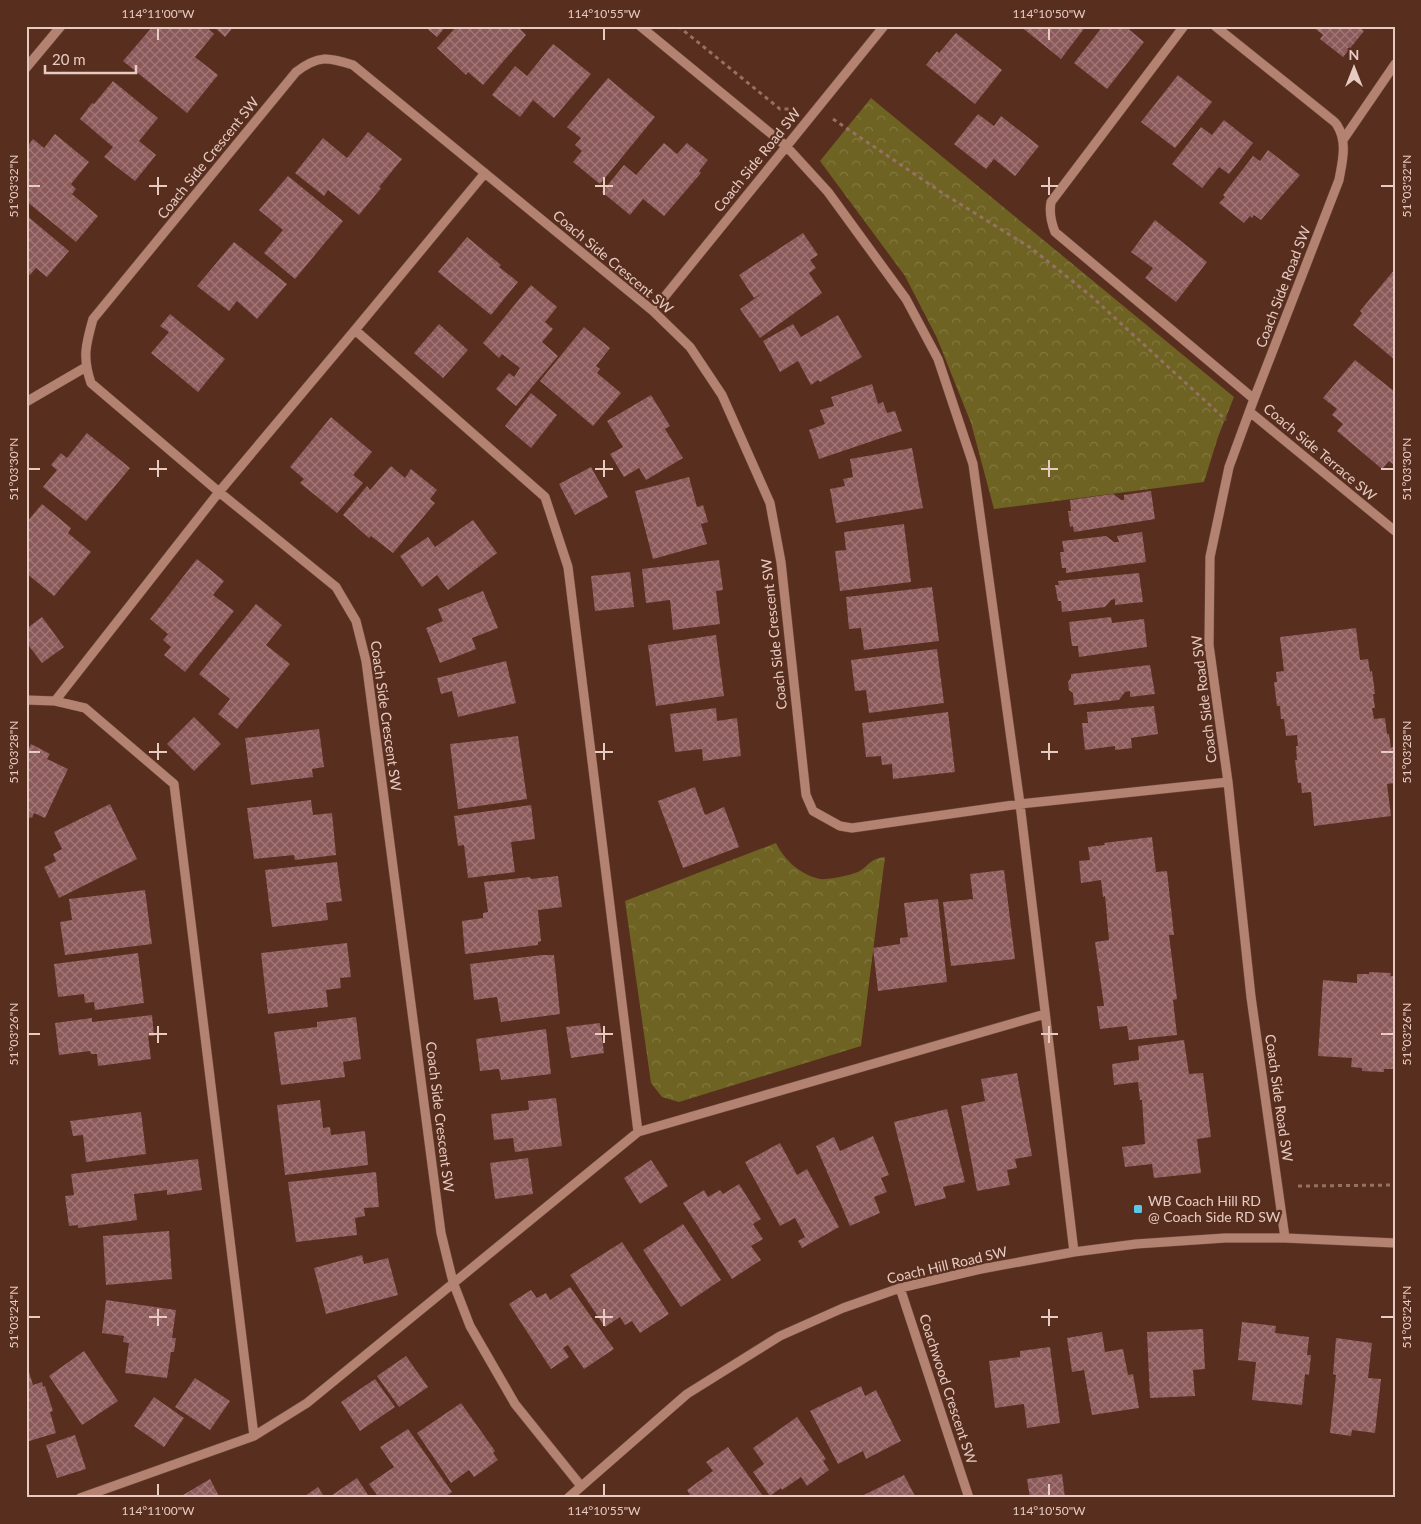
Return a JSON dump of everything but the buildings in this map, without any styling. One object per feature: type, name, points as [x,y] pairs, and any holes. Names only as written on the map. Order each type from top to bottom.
[{"type":"street","points":[[26,68],[61,26]]},
{"type":"street","points":[[640,26],[786,146],[828,192],[906,299],[938,360],[973,464],[1020,804],[1074,1252]]},
{"type":"street","name":"Coach Side Road SW","points":[[653,311],[884,26]]},
{"type":"street","points":[[1184,26],[1051,202],[1049,212],[1055,232],[1254,399]]},
{"type":"street","points":[[1214,26],[1326,114],[1337,125],[1343,140]]},
{"type":"street","name":"Coach Side Crescent SW","points":[[581,1486],[516,1404],[470,1326],[453,1282],[441,1233],[366,661],[356,621],[336,587],[219,492],[91,383],[86,367],[86,343],[93,319],[296,72],[308,63],[319,59],[336,60],[353,65],[653,311],[690,347],[722,395],[770,502],[781,562],[806,795],[812,810],[840,826],[852,828],[1020,804],[1228,782]]},
{"type":"street","points":[[1343,140],[1395,64]]},
{"type":"street","name":"Coach Side Road SW","points":[[1284,1238],[1252,997],[1228,782],[1210,645],[1210,558],[1229,467],[1339,180],[1343,157],[1343,140]]},
{"type":"street","points":[[55,701],[219,492],[485,173]]},
{"type":"street","points":[[355,330],[545,497],[568,567],[638,1132]]},
{"type":"street","points":[[26,402],[86,367]]},
{"type":"street","name":"Coach Side Terrace SW","points":[[1250,412],[1395,531]]},
{"type":"street","points":[[26,700],[55,701],[84,708],[174,784],[254,1436]]},
{"type":"street","points":[[80,1498],[254,1436],[307,1403],[638,1132],[1045,1014]]},
{"type":"street","name":"Coach Hill Road SW","points":[[568,1498],[687,1394],[780,1336],[843,1308],[900,1288],[981,1269],[1074,1252],[1136,1244],[1226,1238],[1284,1238],[1395,1243]]},
{"type":"street","name":"Coachwood Crescent SW","points":[[900,1288],[969,1498]]},
{"type":"path","points":[[678,26],[780,110],[818,107],[844,127],[944,194],[1031,248],[1091,296],[1227,421],[1243,429]]},
{"type":"path","points":[[1277,1186],[1395,1185]]},
{"type":"green space","points":[[871,98],[1234,397],[1218,437],[1204,482],[994,509],[971,423],[937,338],[905,276],[820,161]]},
{"type":"green space","points":[[776,843],[788,861],[794,866],[806,874],[820,879],[852,874],[863,869],[871,862],[885,857],[861,1046],[679,1102],[662,1097],[651,1083],[625,901]]},
{"type":"place","name":"WB Coach Hill RD @ Coach Side RD SW","points":[[1138,1209]]}]
